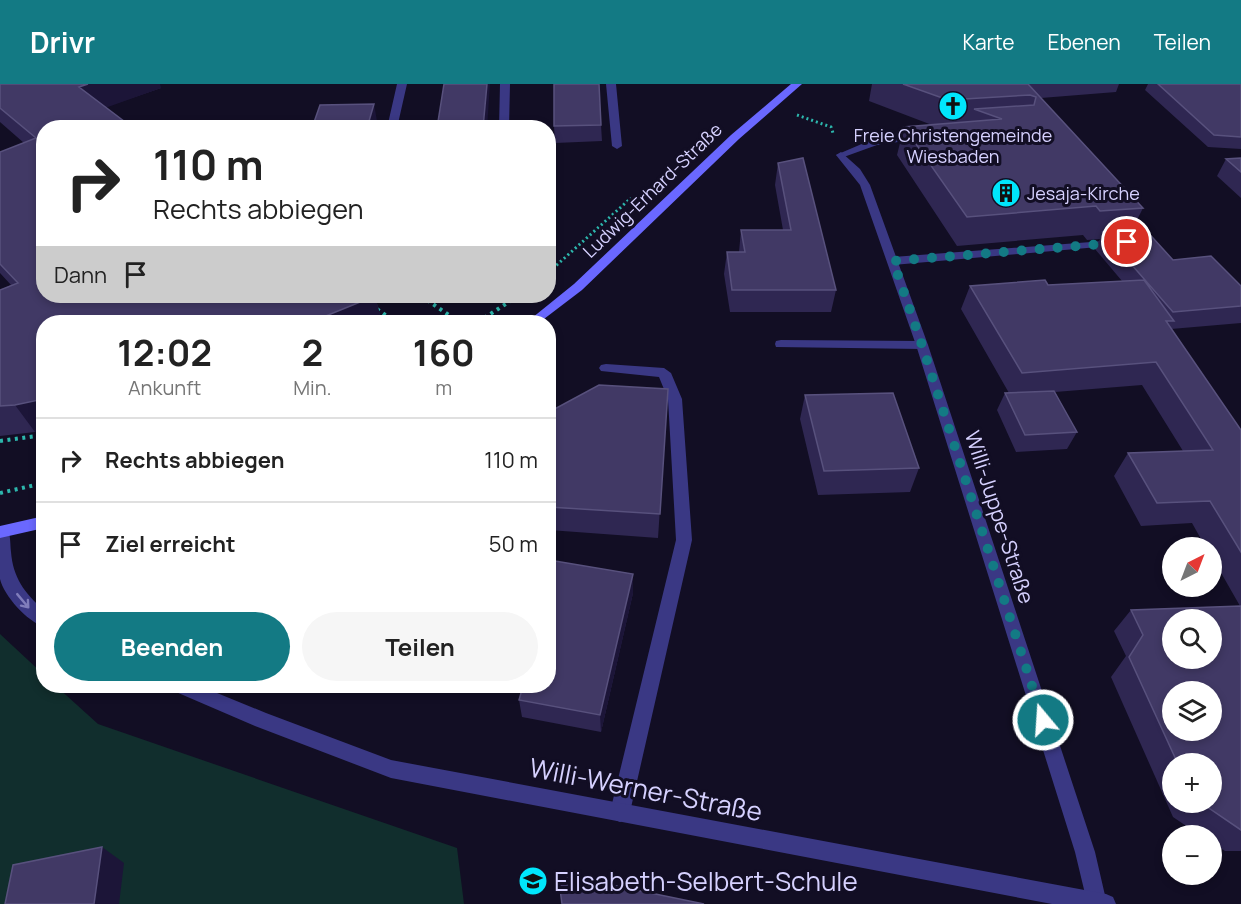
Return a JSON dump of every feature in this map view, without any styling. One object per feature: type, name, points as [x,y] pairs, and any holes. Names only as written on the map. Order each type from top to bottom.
[{"type":"main road","name":"Ludwig-Erhard-Straße","points":[[542,315],[578,287],[735,137],[797,84]]},
{"type":"main road","points":[[1,532],[36,524]]},
{"type":"street","points":[[394,120],[402,84]]},
{"type":"street","points":[[504,120],[505,84]]},
{"type":"street","points":[[611,84],[617,146]]},
{"type":"street","points":[[841,155],[874,142],[937,134]]},
{"type":"street","name":"Willi-Juppe-Straße","points":[[841,155],[865,185],[893,261],[1101,903]]},
{"type":"street","points":[[893,261],[1127,242]]},
{"type":"street","points":[[781,344],[922,345]]},
{"type":"street","points":[[606,368],[664,373],[675,399],[684,540],[620,812]]},
{"type":"street","points":[[1,532],[6,579],[28,608],[36,614]]},
{"type":"street","name":"Willi-Werner-Straße","points":[[201,693],[261,720],[391,769],[1101,903]]},
{"type":"path","points":[[796,115],[831,127],[841,155]]},
{"type":"path","points":[[431,303],[449,315]]},
{"type":"path","points":[[489,315],[507,303]]},
{"type":"path","points":[[376,308],[385,315]]},
{"type":"path","points":[[0,441],[36,436]]},
{"type":"path","points":[[0,493],[36,485]]},
{"type":"green space","points":[[0,634],[36,667],[36,693],[64,693],[98,724],[457,848],[464,904],[0,904]]},
{"type":"building","points":[[0,84],[88,84],[79,87],[122,120],[36,120],[36,138],[0,108]]},
{"type":"building","points":[[444,84],[487,84],[484,120],[438,120]]},
{"type":"building","points":[[554,84],[599,84],[601,125],[556,126],[556,120],[554,120]]},
{"type":"building","points":[[903,84],[1028,84],[1143,208],[1100,211],[1096,206],[967,217],[904,127],[1002,119],[974,109],[1034,105],[1036,97],[1030,95],[948,100]]},
{"type":"building","points":[[1158,84],[1241,84],[1241,137],[1214,135]]},
{"type":"building","points":[[374,104],[369,120],[315,120],[320,105]]},
{"type":"building","points":[[36,138],[36,303],[358,303],[328,315],[36,315],[36,401],[0,406],[0,290],[18,283],[0,264],[0,152]]},
{"type":"building","points":[[803,158],[836,290],[732,290],[727,252],[745,252],[741,230],[791,230],[778,163]]},
{"type":"building","points":[[1241,158],[1241,172],[1226,159]]},
{"type":"building","points":[[1143,227],[1173,260],[1211,256],[1241,286],[1241,306],[1173,312],[1103,232]]},
{"type":"building","points":[[1045,280],[1048,285],[1144,280],[1174,321],[1166,321],[1241,430],[1241,552],[1210,501],[1157,503],[1128,453],[1213,450],[1156,362],[1022,373],[970,286]]},
{"type":"building","points":[[599,385],[668,389],[660,514],[556,507],[556,408]]},
{"type":"building","points":[[1054,391],[1077,432],[1025,435],[1005,393]]},
{"type":"building","points":[[893,393],[919,468],[824,471],[805,395]]},
{"type":"building","points":[[556,561],[633,574],[600,715],[519,700],[521,693],[556,693]]},
{"type":"building","points":[[1241,606],[1241,830],[1216,813],[1222,813],[1222,753],[1173,753],[1167,741],[1222,741],[1222,681],[1162,681],[1162,729],[1129,657],[1143,635],[1131,610]]},
{"type":"building","points":[[102,847],[94,904],[5,904],[13,865]]},
{"type":"building","points":[[558,874],[704,904],[562,904]]},
{"type":"place","name":"Freie Christengemeinde Wiesbaden","points":[[953,106]]},
{"type":"place","name":"Jesaja-Kirche","points":[[1006,193]]},
{"type":"place","name":"Elisabeth-Selbert-Schule","points":[[533,881]]},
{"type":"route","points":[[1043,720],[893,261],[1127,242]]}]
